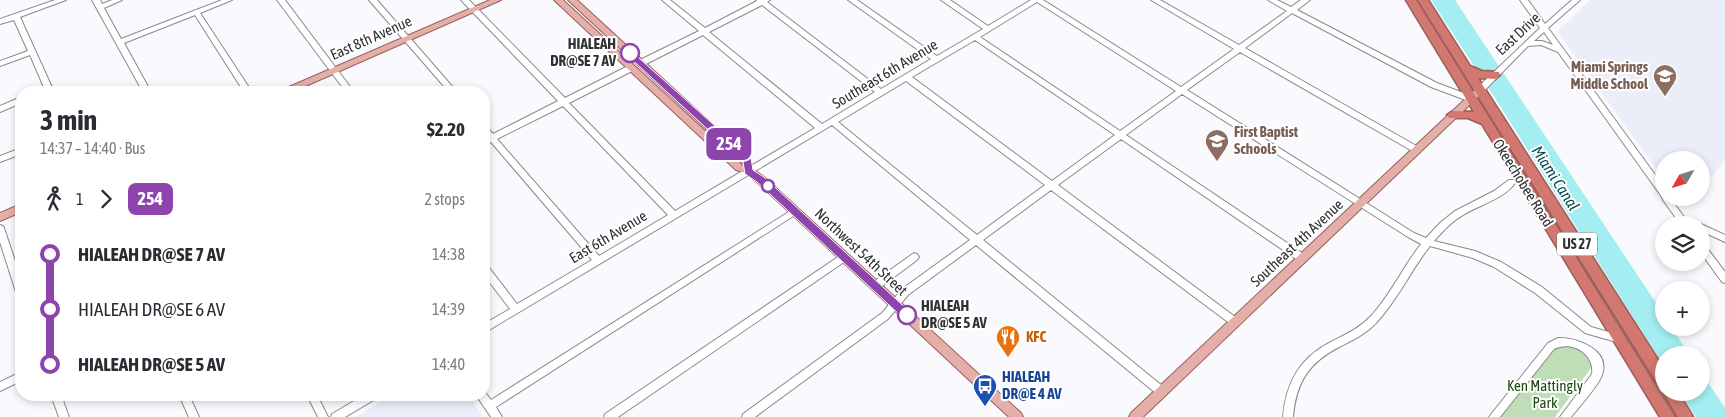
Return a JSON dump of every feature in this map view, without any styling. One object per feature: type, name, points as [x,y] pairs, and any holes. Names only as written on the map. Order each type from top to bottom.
[{"type":"highway","name":"Okeechobee Road","points":[[1411,0],[1478,92],[1654,366]]},
{"type":"highway","name":"Okeechobee Road","points":[[1423,0],[1466,68],[1478,92],[1485,121],[1668,417]]},
{"type":"highway","points":[[1466,68],[1476,74],[1495,75]]},
{"type":"highway","points":[[1454,115],[1468,114],[1485,121]]},
{"type":"highway","points":[[1620,339],[1654,366]]},
{"type":"highway","points":[[1676,401],[1686,417]]},
{"type":"main road","name":"East 8th Avenue","points":[[299,86],[497,0]]},
{"type":"main road","name":"Northwest 54th Street","points":[[558,0],[739,168],[761,180],[1017,417]]},
{"type":"main road","name":"Northwest 54th Street","points":[[572,0],[747,161],[748,172]]},
{"type":"main road","points":[[631,68],[647,74],[674,98],[684,103]]},
{"type":"main road","name":"Southeast 4th Avenue","points":[[1135,417],[1478,92]]},
{"type":"main road","points":[[0,217],[15,211]]},
{"type":"street","points":[[0,22],[62,0]]},
{"type":"street","points":[[118,0],[98,3],[143,86]]},
{"type":"street","points":[[119,42],[228,0]]},
{"type":"street","points":[[281,0],[345,86]]},
{"type":"street","points":[[373,0],[448,86]]},
{"type":"street","points":[[465,0],[674,216]]},
{"type":"street","points":[[666,0],[821,128]]},
{"type":"street","points":[[852,0],[936,59]]},
{"type":"street","points":[[945,0],[988,28]]},
{"type":"street","points":[[1037,0],[1405,231],[1428,243],[1475,255],[1495,264],[1542,294],[1588,330],[1620,339]]},
{"type":"street","name":"Southeast 6th Avenue","points":[[748,172],[1037,0]]},
{"type":"street","points":[[1155,0],[1417,150]]},
{"type":"street","points":[[1272,0],[1434,85],[1478,92]]},
{"type":"street","points":[[747,417],[879,320],[906,292],[1306,0]]},
{"type":"street","points":[[1524,0],[1655,182]]},
{"type":"street","name":"East Drive","points":[[1478,92],[1526,44],[1576,0]]},
{"type":"street","points":[[641,63],[763,1],[880,92]]},
{"type":"street","points":[[196,12],[244,86]]},
{"type":"street","points":[[16,16],[44,86]]},
{"type":"street","points":[[1534,38],[1536,16]]},
{"type":"street","points":[[974,36],[1302,258]]},
{"type":"street","points":[[1526,44],[1546,44],[1562,53]]},
{"type":"street","points":[[0,64],[31,52]]},
{"type":"street","points":[[490,139],[631,68]]},
{"type":"street","points":[[906,77],[1235,322]]},
{"type":"street","points":[[0,109],[15,103]]},
{"type":"street","points":[[832,121],[1162,392]]},
{"type":"street","points":[[490,142],[598,261]]},
{"type":"street","points":[[0,159],[15,153]]},
{"type":"street","name":"East 6th Avenue","points":[[490,325],[748,172]]},
{"type":"street","points":[[1288,417],[1296,383],[1304,368],[1330,347],[1363,329],[1370,323],[1428,243],[1454,216],[1499,194],[1512,182]]},
{"type":"street","points":[[490,406],[795,211]]},
{"type":"street","points":[[0,228],[15,274]]},
{"type":"street","points":[[1710,232],[1725,239]]},
{"type":"street","points":[[609,417],[844,256]]},
{"type":"street","points":[[875,286],[914,257]]},
{"type":"street","points":[[1710,259],[1725,280]]},
{"type":"street","points":[[490,276],[516,310]]},
{"type":"street","points":[[1581,345],[1588,330]]},
{"type":"street","points":[[1494,417],[1553,344],[1564,340],[1581,345],[1594,357],[1599,370],[1565,417]]},
{"type":"street","points":[[0,387],[15,379]]},
{"type":"street","points":[[58,401],[64,417]]},
{"type":"street","points":[[187,401],[194,417]]},
{"type":"street","points":[[315,401],[324,417]]},
{"type":"street","points":[[336,417],[363,401]]},
{"type":"street","points":[[486,401],[497,417]]},
{"type":"shaded area","name":"Miami Springs Middle School","points":[[1590,0],[1725,0],[1725,160],[1710,179],[1710,151],[1655,151],[1655,167],[1559,34],[1559,30]]},
{"type":"shaded area","points":[[381,401],[473,401],[483,417],[356,417]]},
{"type":"green space","name":"Ken Mattingly Park","points":[[1570,345],[1584,352],[1592,361],[1591,368],[1555,417],[1499,417],[1555,348]]},
{"type":"water","name":"Miami Canal","points":[[1431,0],[1455,0],[1655,301],[1655,336],[1677,336],[1684,346],[1655,346],[1655,352]]},
{"type":"water","points":[[1710,386],[1725,408],[1725,417],[1696,417],[1685,401],[1710,401]]},
{"type":"bus line","name":"254","points":[[630,53],[747,161],[748,172],[761,180],[907,315]]},
{"type":"place","name":"HIALEAH DR@SE 7 AV","points":[[630,53]]},
{"type":"place","name":"Miami Springs Middle School","points":[[1665,97]]},
{"type":"place","name":"First Baptist Schools","points":[[1217,162]]},
{"type":"place","name":"HIALEAH DR@SE 5 AV","points":[[907,315]]},
{"type":"place","name":"KFC","points":[[1008,358]]},
{"type":"place","name":"HIALEAH DR@E 4 AV","points":[[985,407]]}]
